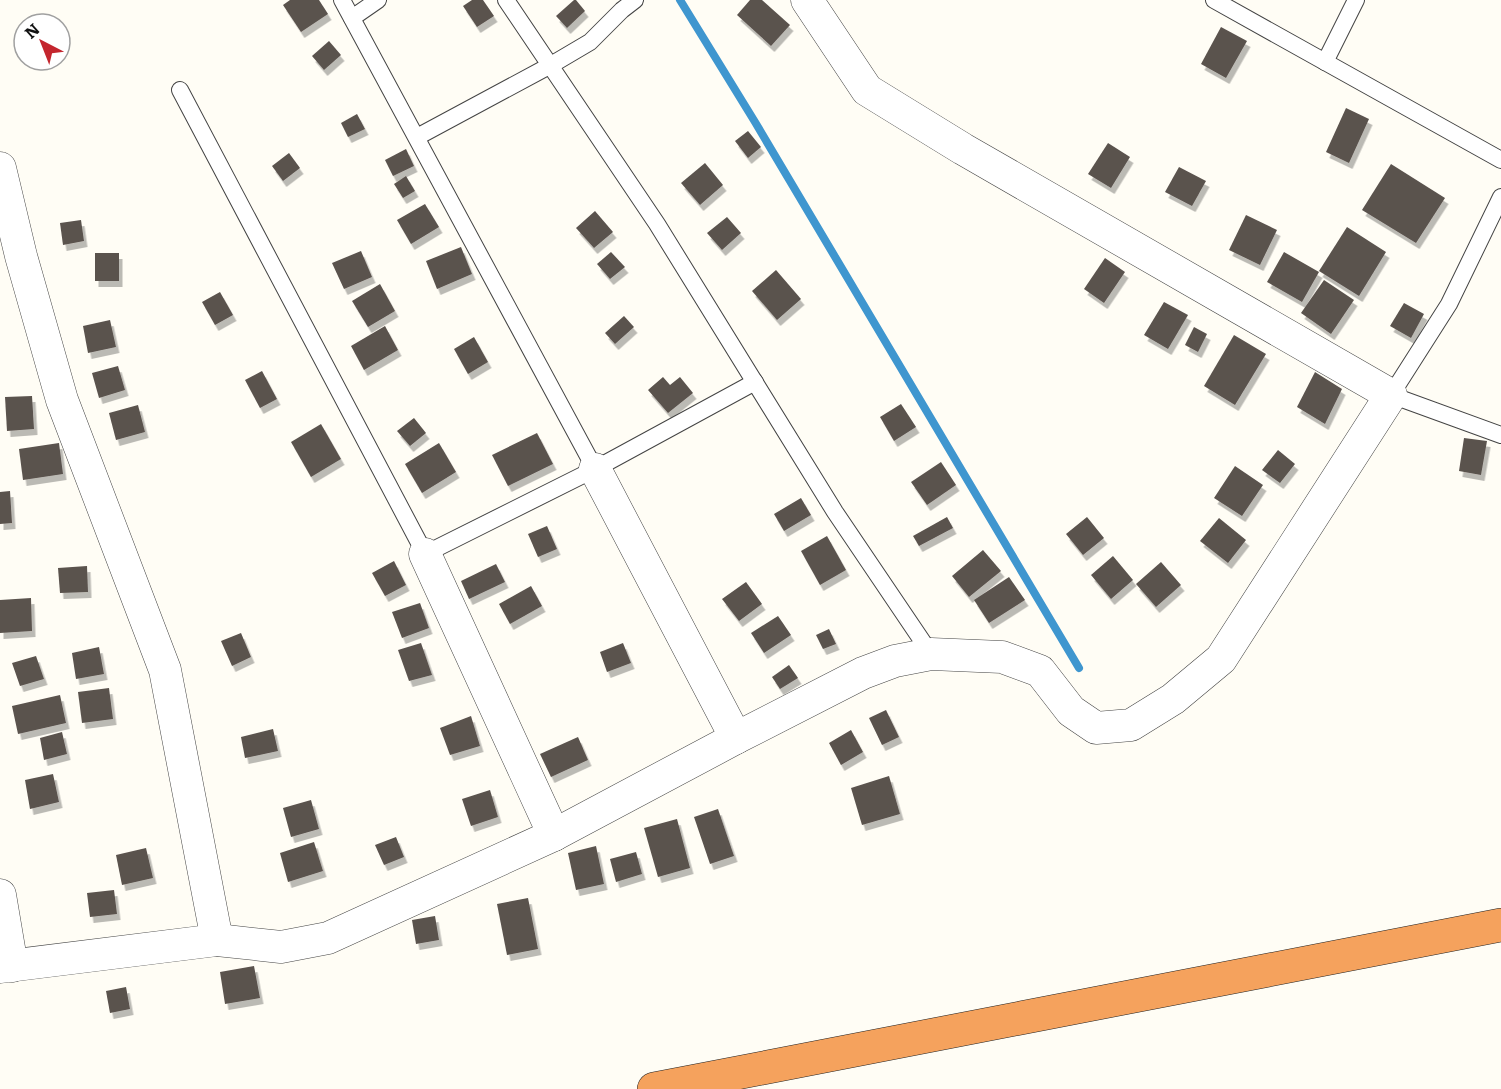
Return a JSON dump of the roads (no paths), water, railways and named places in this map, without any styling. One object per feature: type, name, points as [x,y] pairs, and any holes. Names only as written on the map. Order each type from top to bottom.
[{"type":"highway","points":[[654,1089],[1501,925]]},
{"type":"street","points":[[0,895],[6,967],[217,940],[281,946],[328,938],[554,835],[863,673],[895,661],[931,654],[1002,657],[1040,671],[1071,711],[1096,728],[1131,725],[1173,699],[1221,659],[1391,395],[963,149],[867,90],[807,0]]},
{"type":"street","points":[[0,168],[21,256],[62,400],[165,670],[217,940]]},
{"type":"street","points":[[595,469],[736,738]]},
{"type":"street","points":[[425,554],[554,835]]},
{"type":"lane","points":[[342,0],[595,469]]},
{"type":"lane","points":[[352,18],[378,0]]},
{"type":"lane","points":[[506,0],[657,224],[835,512],[931,654]]},
{"type":"lane","points":[[417,137],[590,42],[635,0]]},
{"type":"lane","points":[[1214,0],[1501,160]]},
{"type":"lane","points":[[1325,62],[1356,0]]},
{"type":"lane","points":[[180,90],[425,554],[595,469],[755,382]]},
{"type":"lane","points":[[1501,197],[1449,304],[1391,395],[1501,435]]},
{"type":"waterway","points":[[680,0],[755,122],[1079,668]]}]
